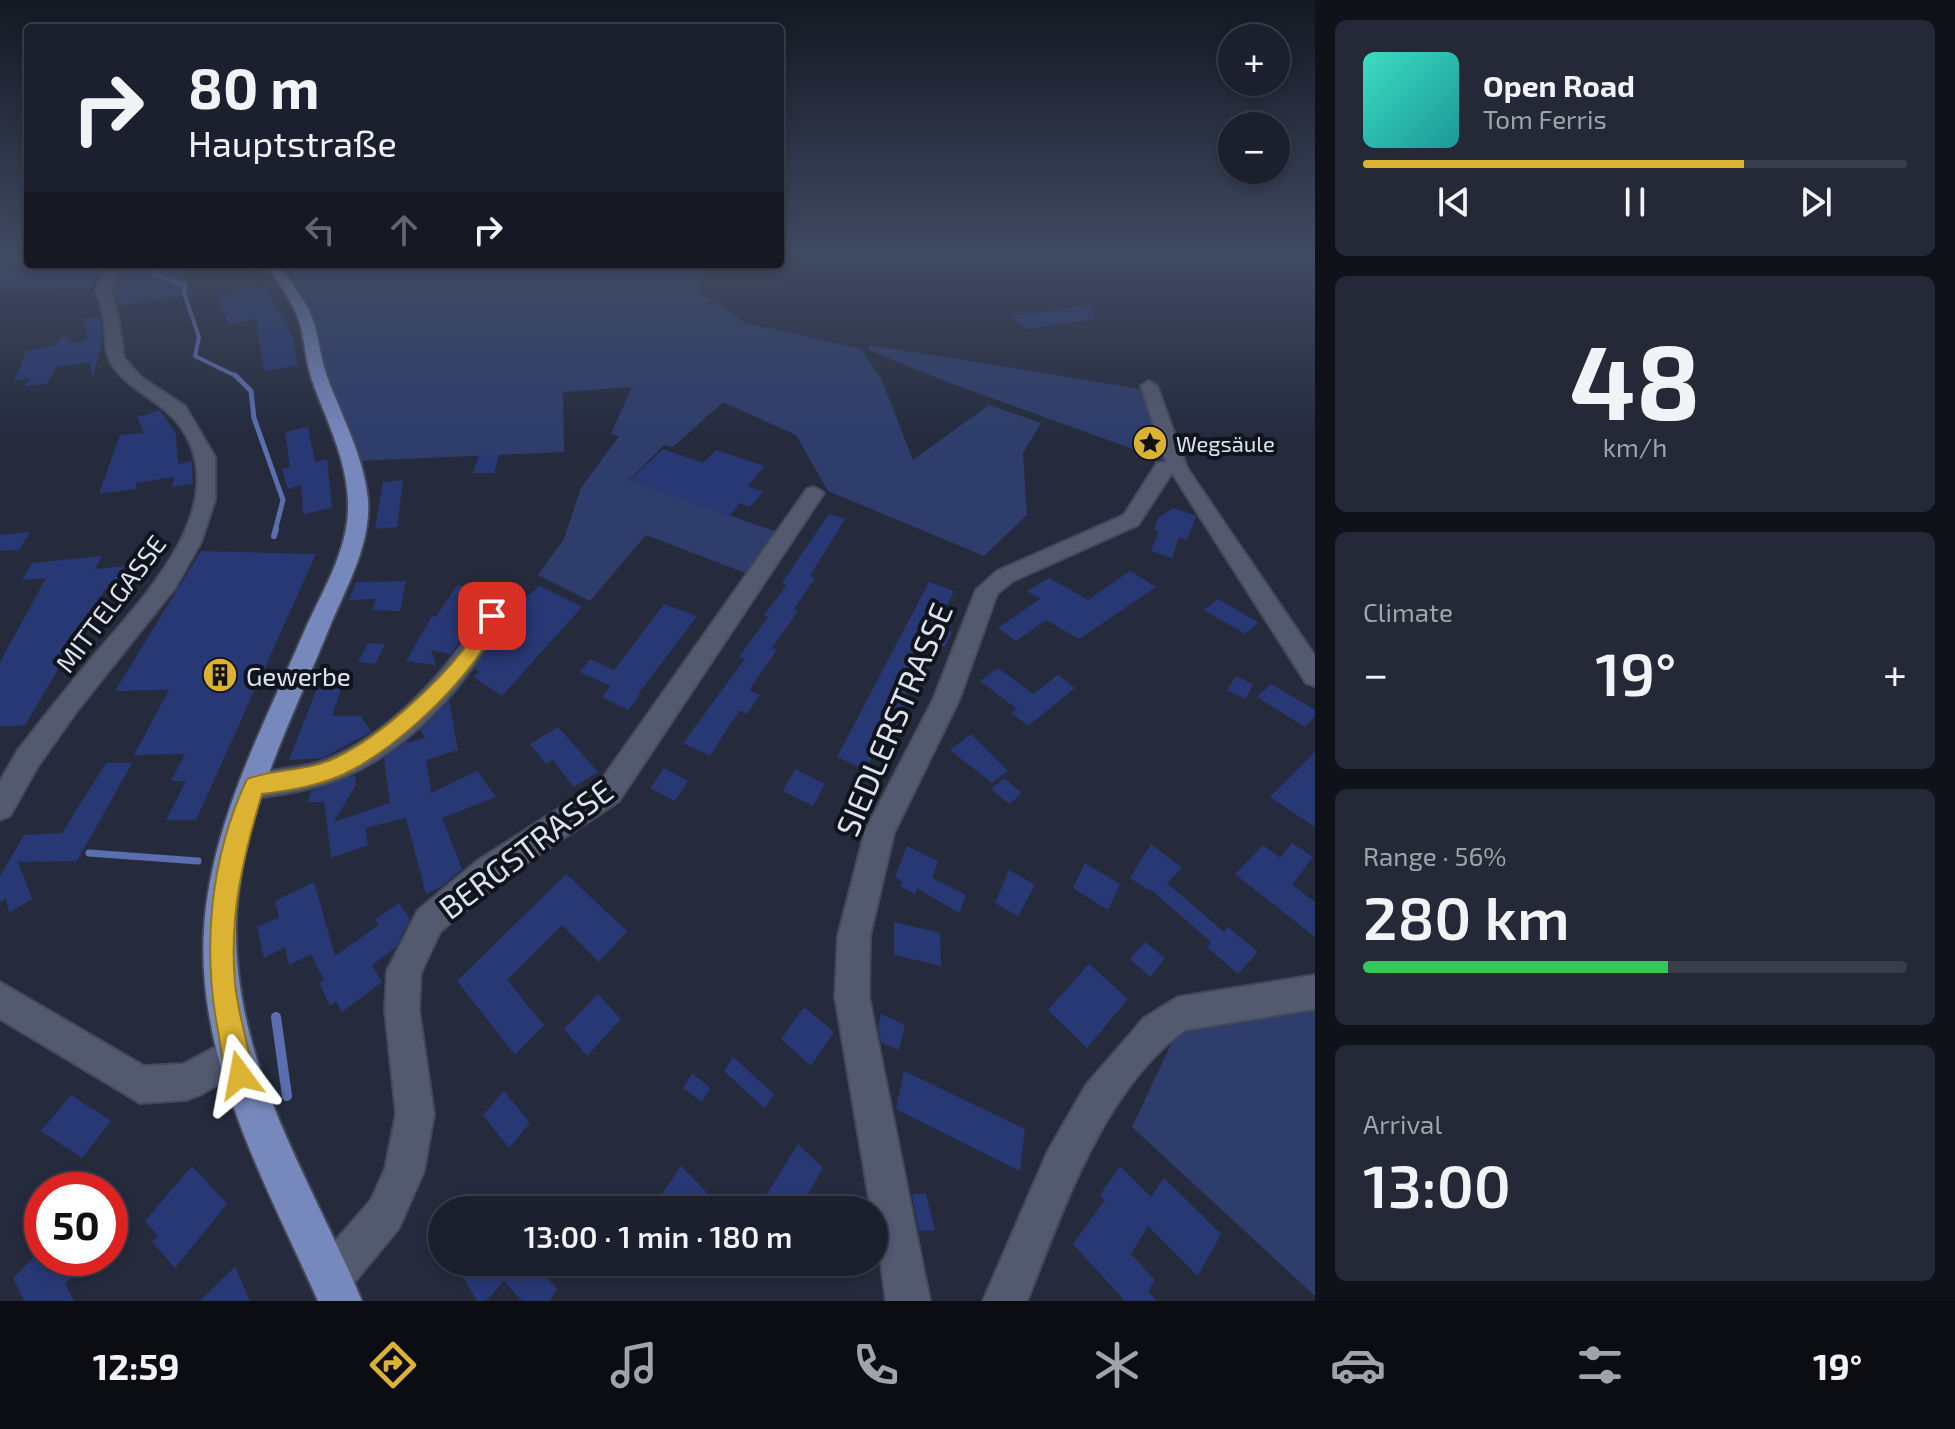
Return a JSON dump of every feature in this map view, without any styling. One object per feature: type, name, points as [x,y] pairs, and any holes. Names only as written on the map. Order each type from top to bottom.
[{"type":"main road","points":[[304,317],[313,362],[353,471],[358,518],[342,570],[254,786],[233,852],[220,929],[222,986],[234,1055],[246,1094],[335,1290]]},
{"type":"street","name":"MITTELGASSE","points":[[0,807],[28,758],[68,704],[167,583],[191,542],[205,500],[206,457],[184,416],[174,405],[136,381],[116,359],[111,317]]},
{"type":"street","points":[[1149,386],[1178,468],[1315,676]]},
{"type":"street","name":"SIEDLERSTRASSE","points":[[908,1301],[852,997],[854,936],[880,831],[946,700],[987,590],[1005,576],[1131,520],[1142,507],[1164,467],[1178,468]]},
{"type":"street","name":"BERGSTRASSE","points":[[335,1290],[385,1214],[404,1171],[415,1114],[402,1010],[404,971],[429,921],[488,871],[609,792],[814,493]]},
{"type":"street","points":[[254,786],[299,780],[344,764],[383,737],[423,705],[470,654],[492,616]]},
{"type":"street","points":[[1005,1301],[1062,1165],[1099,1098],[1129,1058],[1156,1030],[1178,1014],[1315,992]]},
{"type":"street","points":[[0,999],[140,1085],[187,1082],[234,1055]]},
{"type":"shaded area","points":[[313,317],[737,317],[746,323],[861,349],[881,378],[913,460],[989,405],[1041,423],[1023,453],[1027,515],[984,556],[828,491],[796,435],[723,402],[673,447],[664,445],[629,480],[777,532],[748,574],[646,535],[590,601],[538,575],[564,539],[581,488],[619,436],[611,434],[632,387],[563,392],[564,452],[358,461],[319,357]]},
{"type":"shaded area","points":[[869,345],[1141,389],[1147,393],[1171,463],[942,380],[869,350]]},
{"type":"shaded area","points":[[1315,1001],[1315,1296],[1132,1127],[1181,1023]]},
{"type":"building","points":[[101,317],[102,339],[93,378],[90,362],[57,367],[46,384],[25,386],[31,378],[14,381],[26,351],[55,345],[63,334],[72,343],[87,340],[84,319]]},
{"type":"building","points":[[225,317],[281,317],[292,335],[298,365],[264,371],[256,319],[229,325]]},
{"type":"building","points":[[1011,317],[1094,317],[1094,319],[1027,329]]},
{"type":"building","points":[[160,410],[176,434],[178,464],[192,461],[193,484],[172,487],[174,477],[136,483],[136,489],[99,494],[120,435],[144,433],[137,417]]},
{"type":"building","points":[[308,427],[315,462],[327,459],[332,508],[303,514],[301,485],[288,489],[282,469],[290,467],[285,432]]},
{"type":"building","points":[[663,449],[703,463],[716,450],[765,466],[748,486],[763,492],[750,507],[740,503],[729,516],[630,480]]},
{"type":"building","points":[[479,455],[499,455],[494,473],[473,473]]},
{"type":"building","points":[[403,480],[397,527],[375,529],[383,482]]},
{"type":"building","points":[[1173,508],[1196,516],[1187,540],[1179,537],[1172,558],[1151,551],[1159,531],[1154,529],[1158,518]]},
{"type":"building","points":[[829,514],[845,519],[810,576],[815,578],[794,609],[798,611],[772,648],[777,650],[749,690],[760,695],[747,714],[740,711],[735,717],[710,756],[683,743],[745,659],[739,657],[768,617],[764,615],[787,585],[782,583]]},
{"type":"building","points":[[30,532],[19,550],[0,551],[0,535]]},
{"type":"building","name":"Gewerbe","points":[[201,551],[316,554],[196,820],[166,820],[186,781],[171,781],[185,754],[134,755],[169,690],[115,691]]},
{"type":"building","points":[[102,556],[95,569],[125,566],[113,589],[104,590],[92,623],[85,624],[25,725],[0,727],[0,662],[46,578],[22,580],[32,563]]},
{"type":"building","points":[[1130,571],[1156,587],[1079,639],[1046,620],[1016,641],[998,628],[1040,599],[1027,591],[1049,578],[1088,600]]},
{"type":"building","points":[[406,581],[400,611],[372,610],[376,599],[349,600],[356,582]]},
{"type":"building","points":[[929,582],[954,591],[937,626],[952,632],[945,647],[931,642],[901,705],[908,708],[900,726],[882,718],[869,745],[876,749],[866,770],[837,757]]},
{"type":"building","points":[[457,585],[521,601],[540,586],[582,607],[502,696],[473,677],[480,672],[475,668],[506,617],[501,607],[491,605],[481,608],[451,654],[431,650],[436,665],[406,661],[432,616],[436,617]]},
{"type":"building","points":[[1218,599],[1259,623],[1245,634],[1204,610]]},
{"type":"building","points":[[664,604],[697,616],[628,710],[602,697],[611,686],[580,672],[590,659],[614,670]]},
{"type":"building","points":[[368,643],[385,644],[375,664],[358,662]]},
{"type":"building","points":[[998,668],[1033,694],[1058,675],[1075,688],[1028,726],[1011,713],[1017,709],[980,681]]},
{"type":"building","points":[[1236,676],[1253,684],[1246,699],[1227,690]]},
{"type":"building","points":[[345,677],[332,716],[361,716],[371,732],[322,758],[289,760],[321,678]]},
{"type":"building","points":[[1271,684],[1315,710],[1315,716],[1305,727],[1257,697]]},
{"type":"building","points":[[449,701],[458,750],[426,760],[431,793],[477,771],[496,797],[442,818],[462,869],[441,887],[426,894],[406,818],[365,828],[368,845],[331,858],[324,802],[308,802],[311,791],[355,775],[356,785],[334,822],[390,803],[384,758],[405,743],[425,738],[420,730]]},
{"type":"building","points":[[558,727],[598,772],[574,787],[553,760],[546,764],[530,744]]},
{"type":"building","points":[[971,734],[1008,771],[992,783],[950,750]]},
{"type":"building","points":[[1315,752],[1315,827],[1270,797]]},
{"type":"building","points":[[106,763],[132,763],[77,861],[18,862],[32,899],[9,913],[6,899],[0,902],[0,876],[24,835],[62,833]]},
{"type":"building","points":[[664,768],[688,781],[675,801],[650,788]]},
{"type":"building","points":[[795,769],[825,784],[813,806],[783,791]]},
{"type":"building","points":[[1004,778],[1022,793],[1009,804],[991,789]]},
{"type":"building","points":[[1292,843],[1313,857],[1292,885],[1315,902],[1315,937],[1235,874],[1263,845],[1280,858]]},
{"type":"building","points":[[1151,844],[1182,868],[1167,883],[1224,932],[1228,927],[1258,952],[1238,974],[1207,947],[1211,942],[1149,888],[1130,878]]},
{"type":"building","points":[[907,846],[938,861],[932,878],[966,895],[959,913],[917,888],[915,894],[900,886],[902,881],[895,877]]},
{"type":"building","points":[[1085,863],[1120,884],[1108,910],[1073,888]]},
{"type":"building","points":[[1009,870],[1035,885],[1018,916],[995,903]]},
{"type":"building","points":[[566,874],[627,931],[599,962],[562,925],[507,980],[544,1025],[515,1055],[457,981]]},
{"type":"building","points":[[314,882],[335,956],[379,925],[375,920],[399,903],[410,919],[396,947],[372,965],[382,982],[342,1012],[336,1001],[330,1006],[319,983],[324,980],[311,954],[289,965],[285,947],[264,958],[257,927],[279,917],[275,901]]},
{"type":"building","points":[[894,922],[940,933],[941,966],[894,955]]},
{"type":"building","points":[[1145,942],[1165,958],[1150,977],[1130,959]]},
{"type":"building","points":[[1089,964],[1128,999],[1087,1048],[1048,1010]]},
{"type":"building","points":[[598,994],[621,1019],[587,1056],[564,1029]]},
{"type":"building","points":[[804,1007],[834,1032],[811,1066],[781,1039]]},
{"type":"building","points":[[881,1014],[905,1025],[899,1050],[881,1042],[878,1027]]},
{"type":"building","points":[[733,1057],[774,1094],[765,1109],[724,1071]]},
{"type":"building","points":[[904,1071],[1025,1129],[1020,1171],[896,1109]]},
{"type":"building","points":[[692,1073],[710,1088],[702,1102],[683,1088]]},
{"type":"building","points":[[504,1091],[530,1123],[509,1148],[483,1115]]},
{"type":"building","points":[[71,1095],[111,1121],[82,1158],[41,1131]]},
{"type":"building","points":[[798,1144],[823,1168],[806,1196],[766,1196]]},
{"type":"building","points":[[192,1166],[227,1204],[175,1268],[152,1242],[158,1236],[145,1221]]},
{"type":"building","points":[[681,1166],[710,1196],[661,1196]]},
{"type":"building","points":[[1120,1166],[1151,1197],[1164,1178],[1221,1234],[1198,1276],[1148,1226],[1131,1254],[1155,1280],[1148,1291],[1157,1301],[1125,1301],[1073,1244],[1105,1200],[1100,1195]]},
{"type":"building","points":[[912,1194],[926,1194],[935,1230],[919,1231]]},
{"type":"building","points":[[24,1267],[24,1276],[73,1276],[65,1284],[74,1301],[24,1301],[13,1278]]},
{"type":"building","points":[[235,1267],[250,1301],[199,1301]]},
{"type":"building","points":[[462,1276],[545,1276],[557,1289],[549,1301],[522,1301],[504,1281],[486,1301],[477,1301]]},
{"type":"waterway","points":[[192,317],[199,337],[195,356],[236,376]]},
{"type":"waterway","points":[[236,376],[251,391],[254,418],[283,500],[275,531]]},
{"type":"waterway","points":[[274,536],[276,529]]},
{"type":"waterway","points":[[89,853],[198,861]]},
{"type":"waterway","points":[[276,1017],[287,1096]]},
{"type":"place","name":"Wegsäule","points":[[1150,443]]},
{"type":"place","name":"Gewerbe","points":[[220,675]]},
{"type":"route","points":[[240,1075],[222,986],[220,929],[227,877],[239,828],[254,786],[299,780],[344,764],[383,737],[423,705],[470,654],[492,616]]}]
